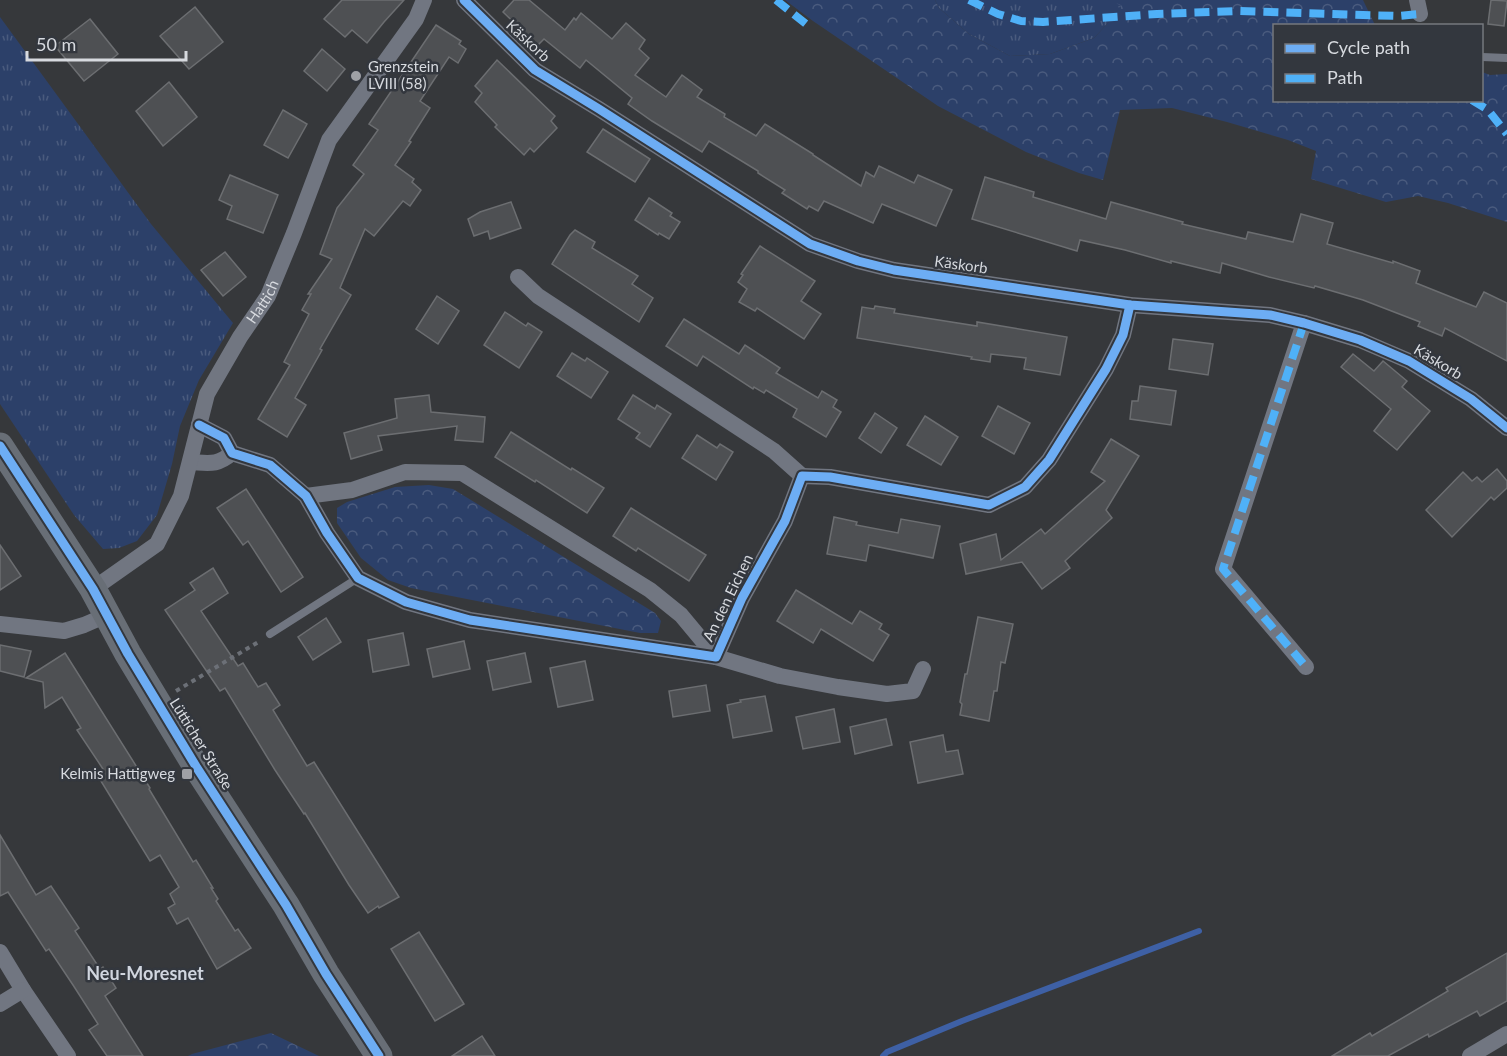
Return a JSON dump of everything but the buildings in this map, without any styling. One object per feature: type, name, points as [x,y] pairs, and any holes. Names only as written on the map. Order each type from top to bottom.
[{"type":"main road","name":"Lütticher Straße","points":[[0,446],[93,589],[128,654],[197,768],[280,895],[326,974],[379,1056]]},
{"type":"street","name":"Hattich","points":[[93,589],[157,544],[181,496],[207,394],[240,337],[268,296],[329,140],[416,18],[424,0]]},
{"type":"street","name":"Käskorb","points":[[464,0],[535,70],[810,244],[858,261],[894,270],[1130,305],[1270,315],[1304,323],[1360,340],[1409,361],[1471,399],[1507,428]]},
{"type":"street","points":[[518,277],[538,296],[774,451],[802,476],[830,477],[989,505],[1025,487],[1049,460],[1106,369],[1123,335],[1130,305]]},
{"type":"street","points":[[1304,323],[1223,569],[1306,667]]},
{"type":"street","name":"An den Eichen","points":[[200,425],[224,438],[232,453],[270,465],[306,496],[327,533],[358,578],[406,602],[470,620],[716,657],[780,676],[887,694],[913,691],[923,669]]},
{"type":"street","points":[[190,462],[213,463],[224,460],[232,453]]},
{"type":"street","name":"An den Eichen","points":[[306,496],[352,490],[405,472],[462,473],[650,590],[681,615],[716,657]]},
{"type":"street","name":"An den Eichen","points":[[716,657],[742,598],[785,522],[802,476]]},
{"type":"street","points":[[0,624],[64,631],[107,615]]},
{"type":"street","points":[[0,952],[68,1056]]},
{"type":"street","points":[[0,1004],[23,990]]},
{"type":"street","points":[[1470,1056],[1507,1034]]},
{"type":"lane","points":[[1483,57],[1507,58]]},
{"type":"lane","points":[[270,634],[358,578]]},
{"type":"path","points":[[158,702],[270,634]]},
{"type":"green space","points":[[785,0],[935,0],[939,8],[969,34],[1010,56],[1050,54],[1094,38],[1121,5],[1103,0],[1363,0],[1375,24],[1273,24],[1273,102],[1483,102],[1483,72],[1490,75],[1507,74],[1507,222],[1418,196],[1386,202],[1311,179],[1316,151],[1288,140],[1172,108],[1120,110],[1103,180],[1026,152],[938,106]]},
{"type":"green space","points":[[935,0],[1182,0],[1122,5],[1094,38],[1050,54],[1010,56],[969,34],[939,8]]},
{"type":"green space","points":[[0,17],[151,224],[233,323],[199,380],[180,426],[157,515],[137,541],[119,548],[103,549],[74,515],[0,404]]},
{"type":"green space","points":[[429,485],[453,489],[655,613],[661,621],[658,633],[640,633],[411,588],[388,580],[361,558],[337,523],[337,508],[347,502],[395,487]]},
{"type":"green space","points":[[271,1033],[319,1056],[188,1056],[192,1054]]},
{"type":"waterway","points":[[883,1056],[887,1052],[962,1021],[1199,931]]},
{"type":"marked path","points":[[776,0],[806,24]]},
{"type":"marked path","points":[[969,0],[998,14],[1021,21],[1043,22],[1238,11],[1398,16],[1420,14]]},
{"type":"marked path","points":[[1475,102],[1488,110],[1507,134]]},
{"type":"marked path","points":[[1304,323],[1223,569],[1306,667]]},
{"type":"cycle path","points":[[464,0],[535,70],[810,244],[858,261],[894,270],[1130,305],[1270,315],[1304,323],[1360,340],[1409,361],[1471,399],[1507,428]]},
{"type":"cycle path","points":[[199,425],[224,438],[232,453],[270,465],[306,496],[327,533],[358,578],[406,602],[470,620],[716,657],[742,598],[785,521],[802,476],[830,477],[989,505],[1025,487],[1049,460],[1106,369],[1123,335],[1130,305]]},
{"type":"cycle path","points":[[0,446],[93,589],[128,654],[197,768],[286,905],[326,974],[379,1056]]},
{"type":"place","name":"Grenzstein LVIII (58)","points":[[356,76]]},
{"type":"place","name":"Kelmis Hattigweg","points":[[187,774]]},
{"type":"district","name":"Neu-Moresnet","points":[[145,974]]}]
